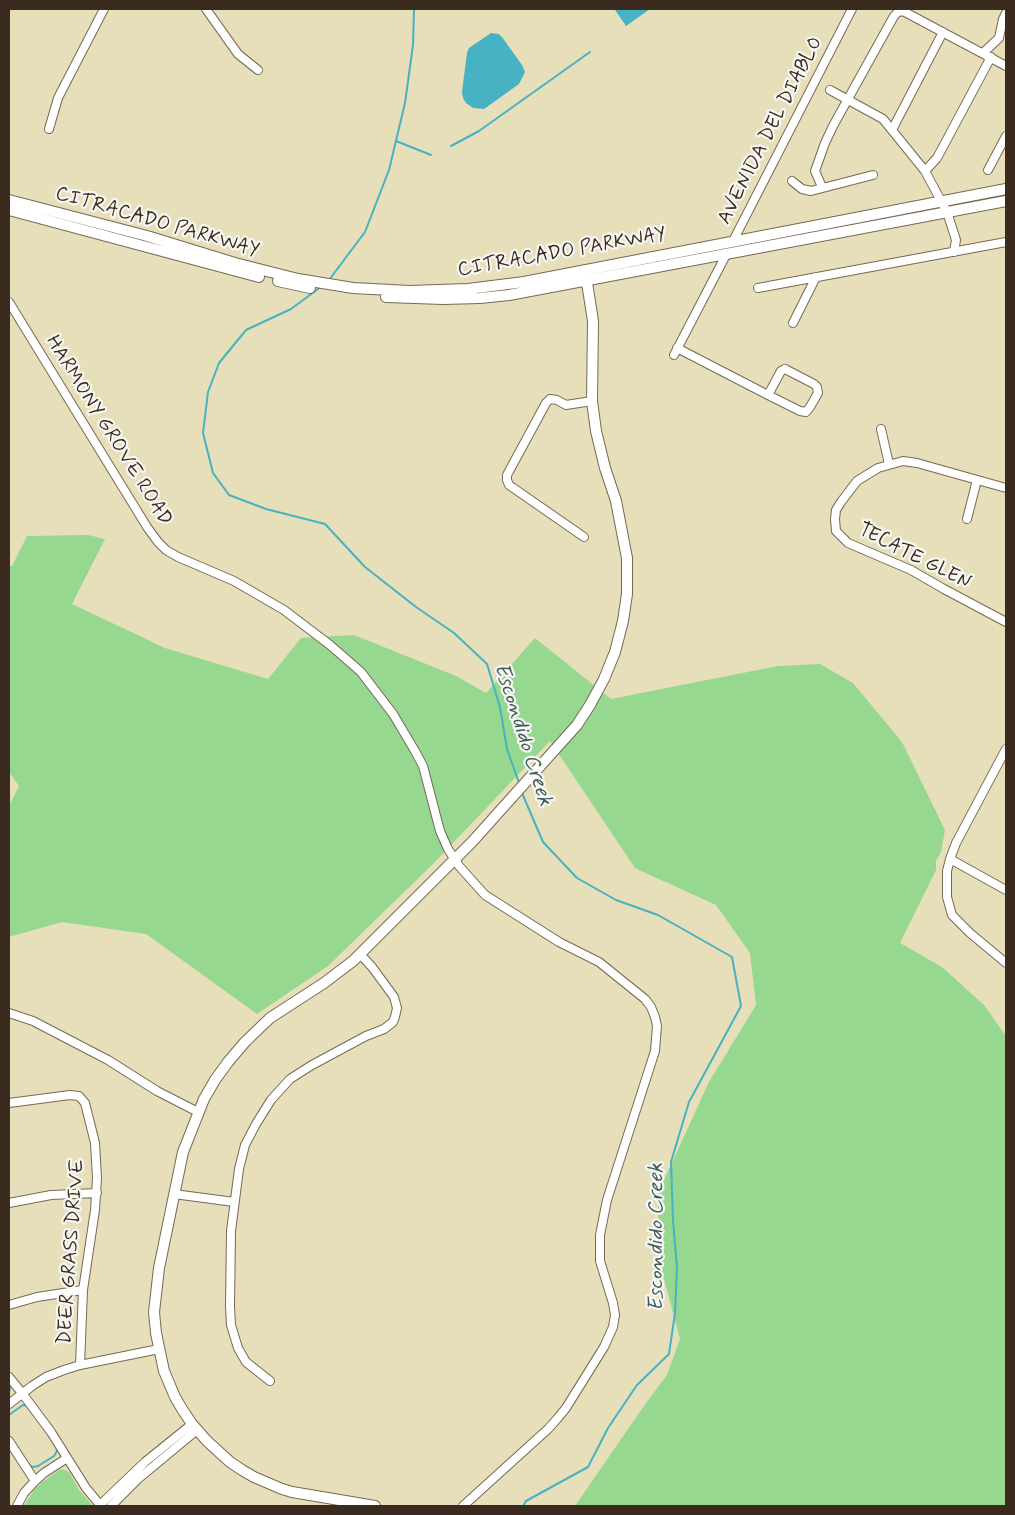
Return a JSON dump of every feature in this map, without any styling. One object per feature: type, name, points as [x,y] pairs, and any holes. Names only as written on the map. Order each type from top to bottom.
[{"type":"main road","name":"CITRACADO PARKWAY","points":[[385,294],[468,289],[524,282],[1006,189]]},
{"type":"main road","name":"CITRACADO PARKWAY","points":[[9,200],[147,236],[297,282]]},
{"type":"main road","name":"CITRACADO PARKWAY","points":[[9,210],[297,282],[416,298],[480,298],[509,295],[587,281],[1006,200]]},
{"type":"main road","points":[[727,253],[732,246],[753,242],[758,236]]},
{"type":"main road","points":[[375,1506],[292,1492],[254,1477],[230,1462],[216,1450],[182,1409],[164,1371],[156,1334],[154,1312],[156,1284],[183,1152],[198,1112],[215,1080],[228,1062],[270,1018],[324,984],[360,954],[472,842],[577,725],[604,679],[615,652],[623,621],[627,594],[627,558],[616,500],[605,468],[596,431],[592,401],[593,321],[585,270]]},
{"type":"street","points":[[48,129],[58,98],[104,9]]},
{"type":"street","points":[[206,9],[238,54],[258,70]]},
{"type":"street","name":"AVENIDA DEL DIABLO","points":[[734,241],[852,9]]},
{"type":"street","points":[[822,187],[815,171],[829,134],[894,16],[898,12],[903,11],[1006,66]]},
{"type":"street","points":[[925,171],[937,158],[987,55],[999,38],[1006,13]]},
{"type":"street","points":[[892,130],[943,32]]},
{"type":"street","points":[[830,90],[883,119],[925,171],[947,212],[956,240],[954,252]]},
{"type":"street","points":[[988,170],[1006,136]]},
{"type":"street","points":[[792,181],[807,191],[873,175]]},
{"type":"street","points":[[758,288],[1006,242]]},
{"type":"street","name":"AVENIDA DEL DIABLO","points":[[727,253],[676,352],[768,395]]},
{"type":"street","points":[[793,322],[816,277]]},
{"type":"street","name":"HARMONY GROVE ROAD","points":[[9,302],[147,528],[158,542],[166,550],[178,557],[234,581],[284,610],[361,672],[410,741],[422,766],[432,798],[437,823],[454,859],[485,895],[559,942],[600,962],[645,999],[655,1017],[655,1051],[607,1200],[600,1235],[600,1261],[615,1316],[609,1338],[557,1419],[463,1506]]},
{"type":"street","points":[[785,369],[814,384],[818,393],[806,412],[800,411],[768,395],[780,371],[785,369]]},
{"type":"street","points":[[584,537],[510,485],[507,475],[546,403],[550,399],[557,400],[566,405],[592,401]]},
{"type":"street","points":[[880,429],[889,464],[903,461],[916,463],[1006,488]]},
{"type":"street","name":"TECATE GLEN","points":[[889,464],[866,474],[849,490],[836,510],[836,531],[848,544],[911,570],[1004,621]]},
{"type":"street","points":[[966,519],[977,480]]},
{"type":"street","points":[[1004,621],[1006,612]]},
{"type":"street","points":[[1006,749],[956,843],[947,871],[947,898],[952,915],[1006,963]]},
{"type":"street","points":[[950,859],[1006,890]]},
{"type":"street","points":[[270,1381],[246,1362],[232,1332],[230,1306],[231,1234],[238,1169],[245,1145],[256,1124],[277,1093],[297,1074],[345,1047],[384,1029],[395,1017],[397,1008],[394,997],[360,954]]},
{"type":"street","points":[[9,1013],[49,1029],[108,1060],[157,1091],[198,1112]]},
{"type":"street","name":"DEER GRASS DRIVE","points":[[9,1103],[66,1095],[77,1095],[83,1098],[85,1103],[95,1143],[97,1168],[96,1193],[82,1290],[80,1365]]},
{"type":"street","points":[[9,1203],[58,1195],[96,1193]]},
{"type":"street","points":[[174,1194],[234,1202]]},
{"type":"street","points":[[9,1305],[37,1297],[82,1290]]},
{"type":"street","points":[[9,1404],[46,1377],[80,1365],[159,1349]]},
{"type":"street","points":[[9,1378],[51,1432],[86,1488],[101,1506],[145,1462],[195,1427]]},
{"type":"street","points":[[111,1506],[195,1427]]},
{"type":"street","points":[[9,1441],[35,1480]]},
{"type":"street","points":[[17,1506],[24,1493],[35,1480],[67,1458]]},
{"type":"green space","points":[[88,535],[105,539],[72,604],[165,648],[268,679],[301,638],[354,635],[456,676],[486,693],[535,638],[611,699],[778,666],[820,664],[853,683],[902,742],[945,830],[941,852],[936,861],[936,870],[900,943],[942,967],[984,1005],[1006,1036],[1006,1506],[575,1506],[667,1375],[680,1339],[659,1260],[658,1193],[709,1082],[756,1005],[750,953],[716,905],[635,868],[550,741],[433,864],[328,966],[257,1014],[146,934],[62,922],[9,937],[9,806],[19,786],[9,772],[9,566],[12,566],[27,536]]},
{"type":"green space","points":[[62,1469],[69,1472],[79,1490],[93,1506],[24,1506],[41,1483]]},
{"type":"water","points":[[616,9],[650,9],[626,26]]},
{"type":"water","points":[[491,33],[499,34],[502,37],[525,72],[519,84],[484,109],[473,108],[466,103],[462,92],[467,53],[469,48]]},
{"type":"waterway","name":"Escondido Creek","points":[[329,280],[365,232],[389,170],[405,103],[413,45],[414,9]]},
{"type":"waterway","points":[[451,146],[479,131],[590,52]]},
{"type":"waterway","points":[[396,141],[431,155]]},
{"type":"waterway","name":"Escondido Creek","points":[[322,286],[291,309],[246,330],[219,363],[208,392],[203,433],[213,473],[229,495],[266,509],[325,524],[365,567],[416,607],[454,633],[487,664],[500,707],[507,749],[519,783]]},
{"type":"waterway","name":"Escondido Creek","points":[[522,793],[543,842],[577,878],[616,900],[658,915],[732,957],[741,1006],[689,1102],[671,1162],[677,1268],[675,1313],[669,1354],[637,1385],[608,1428],[588,1467],[526,1501],[523,1506]]},
{"type":"waterway","points":[[9,1384],[9,1392]]},
{"type":"waterway","points":[[9,1415],[23,1405],[27,1406],[32,1412]]},
{"type":"waterway","points":[[28,1464],[33,1467],[38,1466],[54,1456],[57,1451],[56,1446]]}]
